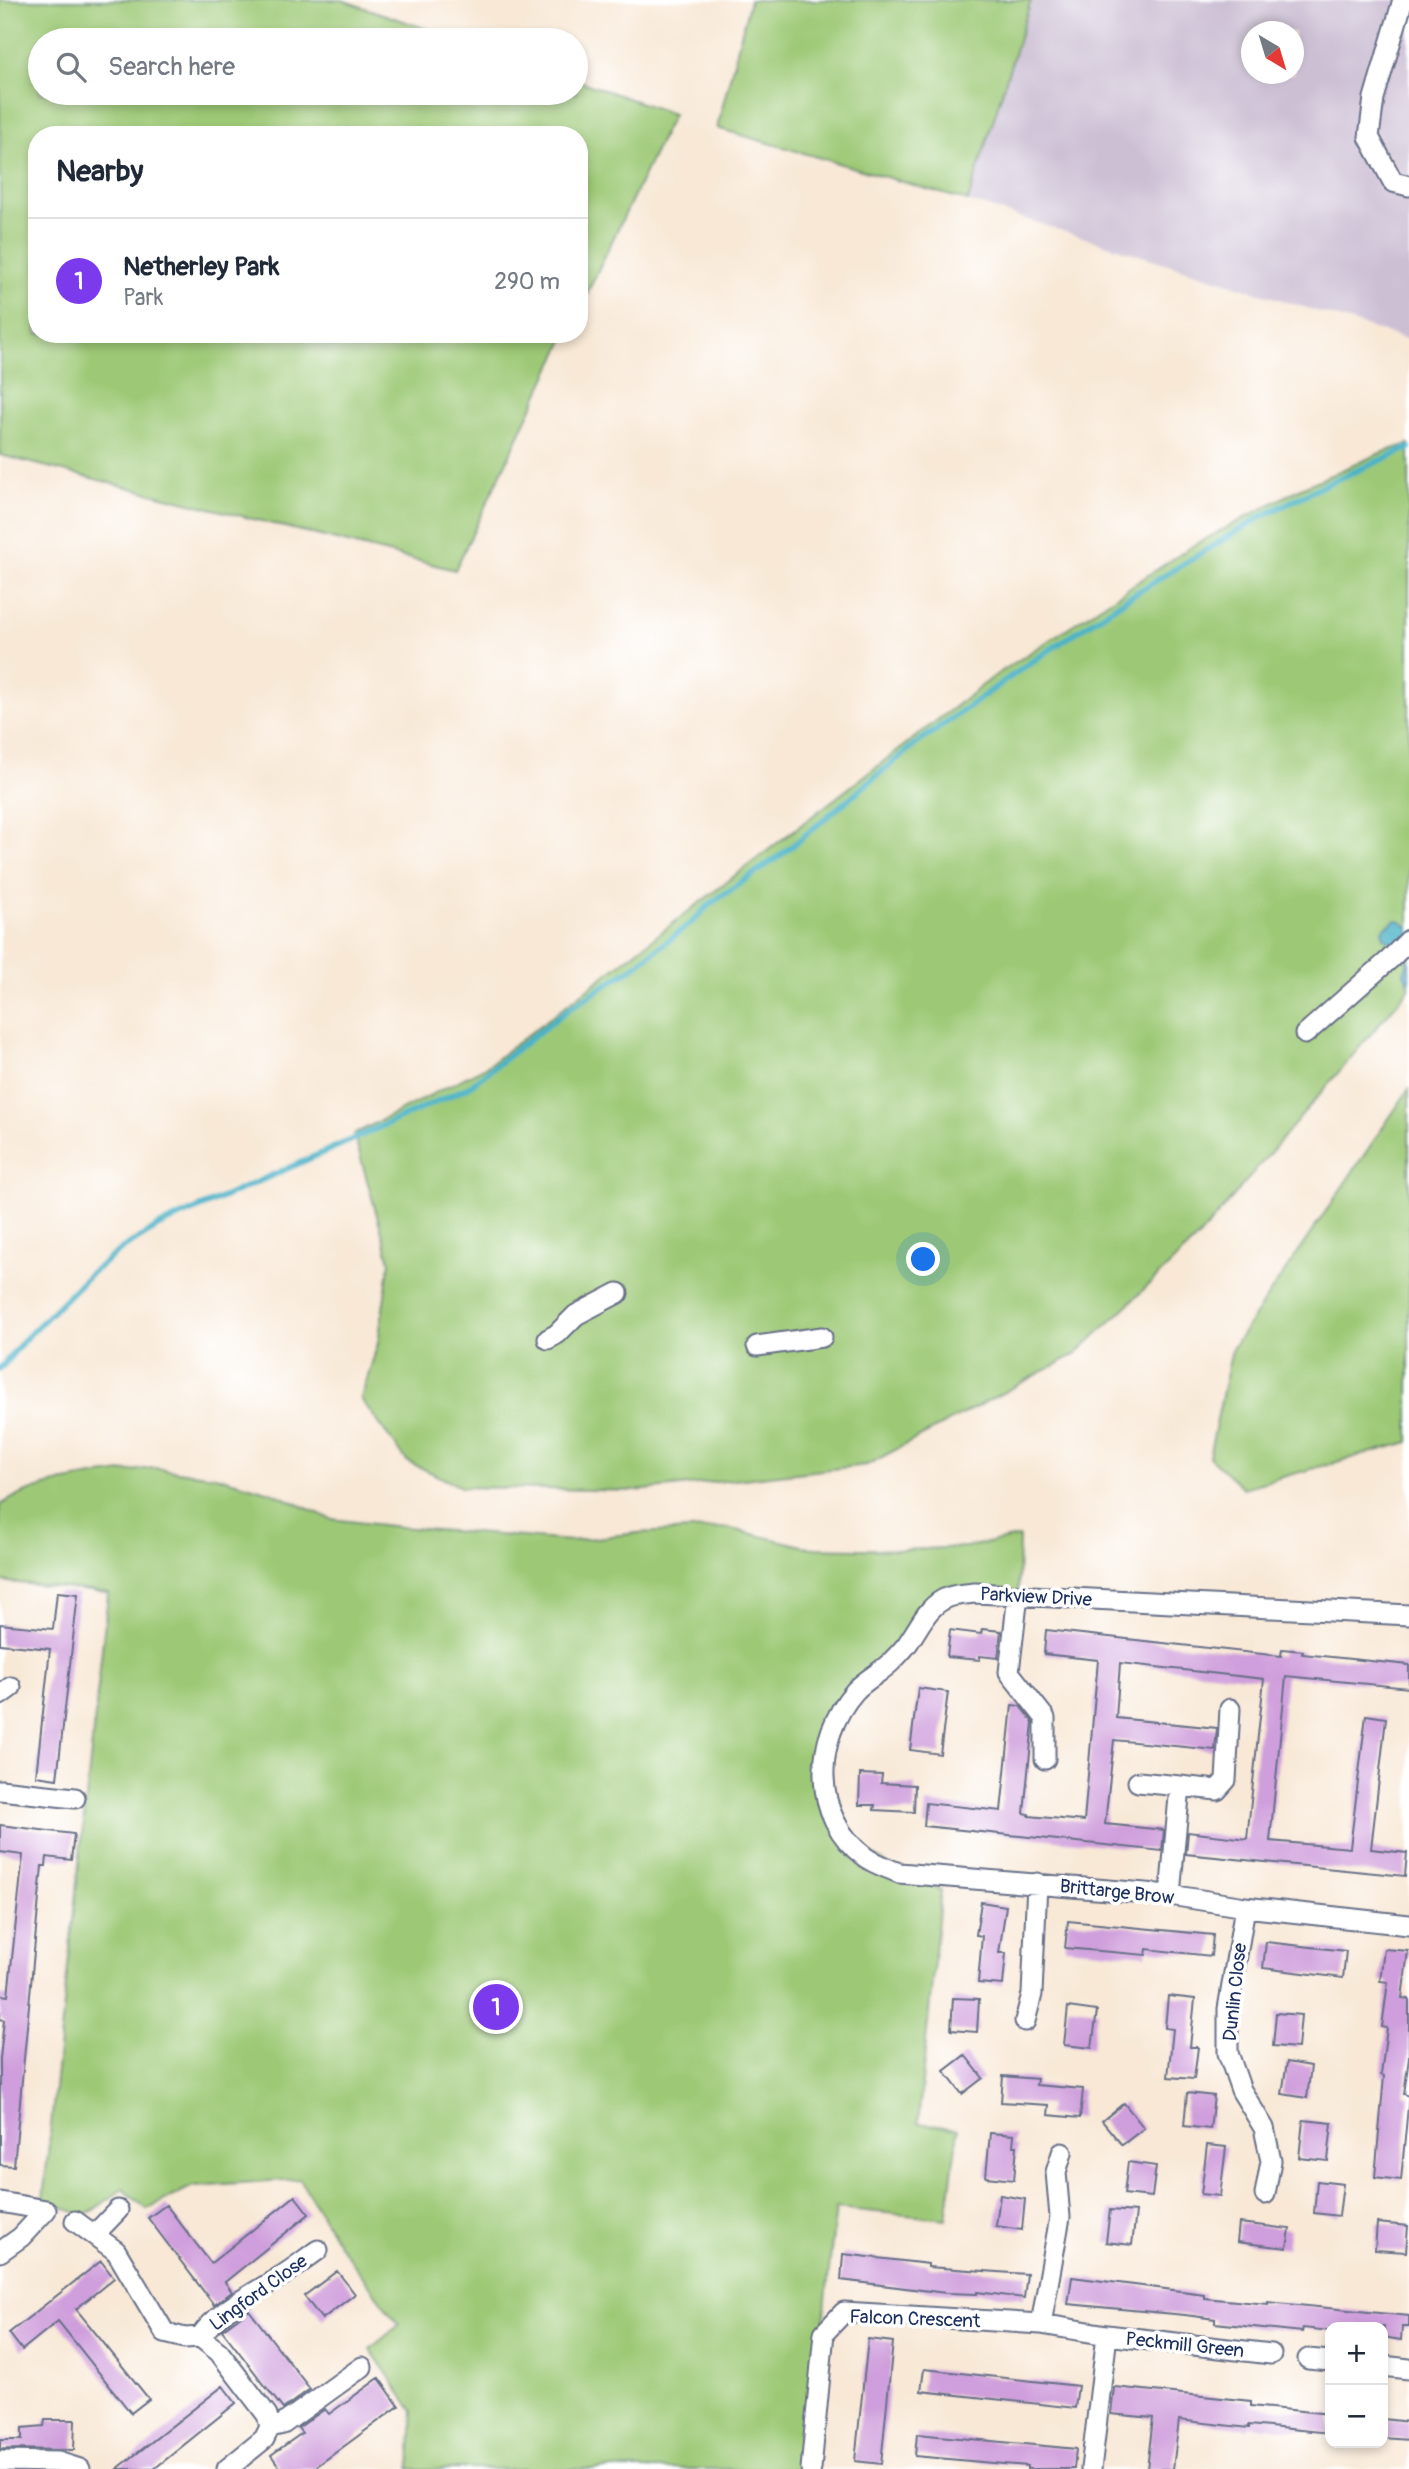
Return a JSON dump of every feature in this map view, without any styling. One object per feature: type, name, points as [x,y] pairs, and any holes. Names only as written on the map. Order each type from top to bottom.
[{"type":"street","points":[[1403,0],[1374,98],[1369,137],[1393,182],[1409,186]]},
{"type":"street","points":[[1305,1034],[1409,940]]},
{"type":"street","points":[[548,1339],[576,1315],[618,1293]]},
{"type":"street","points":[[757,1346],[822,1337]]},
{"type":"street","name":"Parkview Drive","points":[[839,1830],[830,1809],[824,1783],[824,1752],[837,1718],[856,1690],[890,1664],[909,1642],[925,1614],[947,1598],[975,1592],[1409,1615]]},
{"type":"street","points":[[1018,1595],[1009,1672],[1045,1718],[1045,1759]]},
{"type":"street","points":[[1138,1782],[1217,1790],[1226,1780],[1230,1709]]},
{"type":"street","points":[[1170,1895],[1180,1786]]},
{"type":"street","points":[[0,1790],[75,1798]]},
{"type":"street","name":"Brittarge Brow","points":[[839,1830],[865,1858],[899,1873],[1170,1895],[1245,1907],[1409,1925]]},
{"type":"street","points":[[1025,2021],[1032,1994],[1037,1883]]},
{"type":"street","name":"Dunlin Close","points":[[1245,1907],[1228,2009],[1228,2053],[1241,2090],[1264,2128],[1271,2161],[1265,2194]]},
{"type":"street","points":[[1041,2324],[1060,2217],[1056,2172],[1062,2153]]},
{"type":"street","points":[[0,2202],[46,2210],[21,2237],[0,2252]]},
{"type":"street","points":[[95,2234],[118,2210]]},
{"type":"street","name":"Lingford Close","points":[[75,2221],[116,2251],[140,2287],[155,2319],[165,2333],[185,2338],[200,2337],[219,2352],[267,2414],[270,2427]]},
{"type":"street","name":"Lingford Close","points":[[200,2337],[208,2325],[248,2295],[318,2250]]},
{"type":"street","name":"Falcon Crescent","points":[[811,2469],[824,2333],[844,2312],[1041,2324],[1107,2335]]},
{"type":"street","name":"Peckmill Green","points":[[1091,2469],[1107,2335],[1271,2354]]},
{"type":"street","points":[[1308,2359],[1325,2361]]},
{"type":"street","points":[[227,2469],[264,2439],[270,2427],[284,2424],[362,2367]]},
{"type":"street","points":[[1388,2367],[1409,2369]]},
{"type":"street","points":[[0,2461],[58,2462],[80,2469]]},
{"type":"shaded area","points":[[1031,0],[1409,0],[1409,340],[968,201]]},
{"type":"green space","points":[[0,0],[342,0],[424,28],[28,28],[28,105],[588,105],[588,84],[673,114],[588,291],[588,126],[28,126],[28,343],[563,343],[455,570],[0,455]]},
{"type":"green space","points":[[750,0],[1031,0],[968,201],[717,128]]},
{"type":"green space","points":[[1409,444],[1409,989],[1198,1238],[1076,1354],[867,1465],[636,1491],[461,1487],[407,1461],[361,1399],[378,1343],[390,1261],[354,1134],[486,1067],[996,675],[1194,545],[1301,488],[1383,452]]},
{"type":"green space","points":[[1409,1089],[1409,1442],[1243,1488],[1209,1457],[1232,1349]]},
{"type":"green space","points":[[154,1468],[215,1476],[271,1492],[331,1519],[571,1541],[637,1533],[727,1528],[811,1548],[902,1550],[966,1547],[1019,1537],[1018,1595],[947,1597],[856,1690],[824,1752],[840,1831],[899,1873],[941,1890],[918,2123],[958,2129],[946,2219],[836,2208],[811,2469],[410,2469],[413,2411],[370,2349],[399,2325],[338,2243],[300,2179],[193,2186],[147,2209],[123,2189],[85,2216],[43,2200],[108,1593],[0,1581],[0,1505],[55,1483]]},
{"type":"water","points":[[1396,920],[1409,928],[1409,983],[1404,974],[1407,955],[1384,937],[1382,930]]},
{"type":"building","points":[[57,1592],[78,1594],[57,1779],[36,1776],[50,1649],[0,1644],[0,1624],[53,1629]]},
{"type":"building","points":[[982,1629],[1001,1631],[998,1658],[980,1656],[980,1660],[947,1657],[950,1630],[981,1634]]},
{"type":"building","points":[[1046,1630],[1281,1656],[1282,1649],[1303,1651],[1302,1654],[1409,1665],[1409,1688],[1286,1676],[1270,1841],[1350,1848],[1366,1715],[1386,1718],[1371,1849],[1407,1853],[1405,1876],[1186,1854],[1188,1832],[1247,1839],[1264,1679],[1120,1663],[1116,1718],[1217,1728],[1215,1750],[1114,1740],[1105,1824],[1164,1830],[1162,1851],[924,1826],[926,1803],[1001,1811],[1012,1705],[1020,1706],[1033,1722],[1024,1813],[1029,1816],[1084,1821],[1098,1660],[1044,1654]]},
{"type":"building","points":[[918,1688],[948,1692],[940,1754],[910,1750]]},
{"type":"building","points":[[860,1774],[882,1775],[881,1783],[915,1785],[914,1812],[874,1810],[875,1805],[859,1805]]},
{"type":"building","points":[[0,1825],[74,1834],[71,1860],[47,1857],[46,1866],[42,1866],[14,2166],[0,2165],[0,2059],[4,2020],[0,2019],[0,1995],[8,1996],[23,1855],[0,1852]]},
{"type":"building","points":[[981,1902],[1006,1906],[999,1953],[1006,1953],[1003,1985],[978,1983],[982,1936],[976,1935]]},
{"type":"building","points":[[1068,1921],[1213,1935],[1211,1956],[1147,1949],[1146,1955],[1065,1948]]},
{"type":"building","points":[[1266,1942],[1346,1951],[1343,1978],[1263,1968]]},
{"type":"building","points":[[1384,1949],[1408,1951],[1402,1998],[1409,1999],[1409,2058],[1404,2094],[1409,2096],[1401,2180],[1375,2177],[1384,2076],[1381,2075],[1387,2028],[1382,2027],[1388,1982],[1380,1981]]},
{"type":"building","points":[[1168,1996],[1195,1999],[1190,2047],[1198,2047],[1194,2079],[1168,2077],[1173,2029],[1165,2028]]},
{"type":"building","points":[[953,1998],[979,1999],[977,2032],[951,2030]]},
{"type":"building","points":[[1068,2007],[1097,2011],[1092,2048],[1064,2045]]},
{"type":"building","points":[[1276,2013],[1301,2015],[1298,2048],[1273,2046]]},
{"type":"building","points":[[965,2055],[983,2078],[962,2094],[944,2071]]},
{"type":"building","points":[[1287,2062],[1311,2066],[1307,2098],[1282,2094]]},
{"type":"building","points":[[1003,2076],[1037,2079],[1036,2085],[1083,2089],[1080,2118],[1048,2115],[1049,2105],[1001,2102]]},
{"type":"building","points":[[1187,2093],[1214,2096],[1210,2129],[1184,2126]]},
{"type":"building","points":[[1124,2103],[1144,2128],[1122,2145],[1102,2121]]},
{"type":"building","points":[[1303,2120],[1332,2123],[1328,2161],[1299,2158]]},
{"type":"building","points":[[990,2133],[1014,2135],[1013,2146],[1017,2146],[1014,2180],[986,2177]]},
{"type":"building","points":[[1207,2145],[1226,2147],[1220,2196],[1201,2194]]},
{"type":"building","points":[[1128,2162],[1156,2166],[1152,2197],[1124,2194]]},
{"type":"building","points":[[1317,2181],[1343,2184],[1339,2216],[1314,2213]]},
{"type":"building","points":[[1000,2195],[1025,2199],[1022,2230],[996,2226]]},
{"type":"building","points":[[295,2196],[309,2214],[225,2282],[232,2292],[214,2305],[148,2218],[166,2205],[211,2263]]},
{"type":"building","points":[[1110,2210],[1136,2212],[1132,2245],[1106,2242]]},
{"type":"building","points":[[1239,2223],[1290,2229],[1287,2248],[1237,2242]]},
{"type":"building","points":[[1377,2223],[1408,2226],[1406,2252],[1375,2250]]},
{"type":"building","points":[[843,2254],[928,2264],[928,2267],[1027,2274],[1024,2298],[977,2292],[946,2293],[841,2280]]},
{"type":"building","points":[[101,2261],[114,2278],[76,2309],[149,2399],[131,2413],[58,2321],[22,2350],[9,2333]]},
{"type":"building","points":[[337,2271],[355,2294],[322,2319],[304,2296]]},
{"type":"building","points":[[1072,2277],[1204,2294],[1204,2298],[1409,2316],[1409,2327],[1402,2327],[1401,2340],[1388,2338],[1388,2322],[1325,2322],[1325,2330],[1303,2328],[1302,2332],[1215,2323],[1215,2319],[1185,2315],[1068,2304]]},
{"type":"building","points":[[249,2310],[310,2389],[283,2409],[222,2330]]},
{"type":"building","points":[[868,2339],[893,2342],[881,2464],[855,2461]]},
{"type":"building","points":[[924,2369],[1078,2386],[1075,2408],[921,2391]]},
{"type":"building","points":[[379,2378],[399,2406],[313,2469],[281,2469],[271,2455],[302,2433],[298,2428],[325,2409],[329,2414]]},
{"type":"building","points":[[223,2386],[236,2403],[154,2469],[117,2469]]},
{"type":"building","points":[[1114,2387],[1251,2401],[1251,2406],[1325,2413],[1325,2433],[1179,2420],[1173,2469],[1147,2469],[1153,2418],[1111,2414]]},
{"type":"building","points":[[45,2420],[75,2420],[74,2450],[0,2449],[0,2440],[22,2440],[22,2428],[44,2426]]},
{"type":"building","points":[[1388,2420],[1409,2422],[1409,2440],[1388,2438]]},
{"type":"building","points":[[917,2434],[1076,2449],[1074,2469],[1027,2469],[1027,2466],[915,2456]]},
{"type":"waterway","points":[[0,1369],[24,1340],[90,1274],[123,1248],[159,1226],[467,1088],[570,1008],[634,967],[692,922],[710,904],[781,855],[909,749],[1027,665],[1126,599],[1259,518],[1326,484],[1409,448]]},
{"type":"place","name":"Netherley Park","points":[[496,2007]]}]
